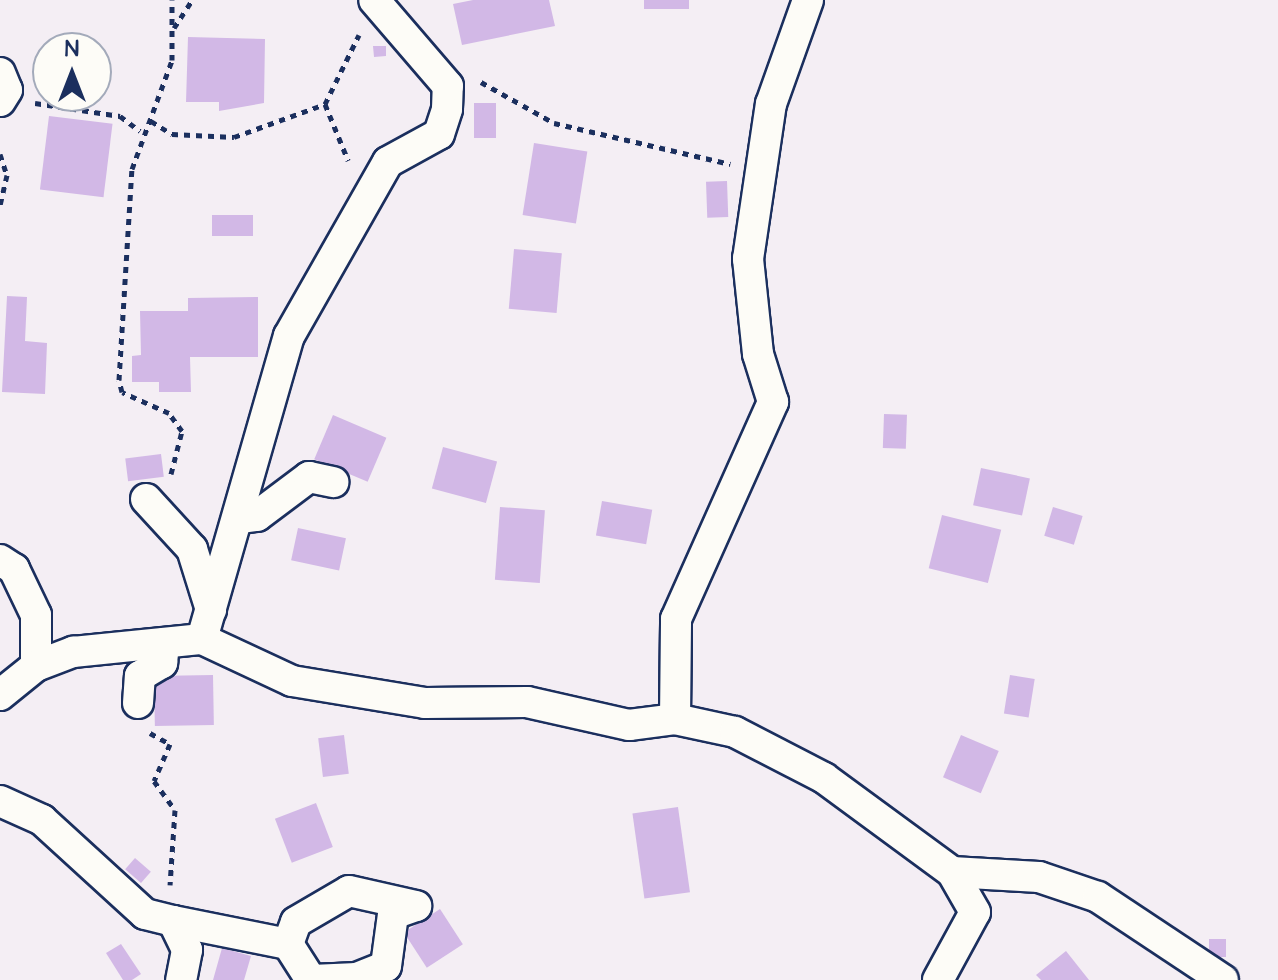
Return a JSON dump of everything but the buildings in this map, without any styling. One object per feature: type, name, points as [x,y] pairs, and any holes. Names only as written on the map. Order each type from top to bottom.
[{"type":"street","points":[[675,719],[676,619],[773,402],[758,354],[748,259],[756,183],[771,104],[808,0]]},
{"type":"street","points":[[202,639],[240,518],[289,336],[388,162],[439,134],[448,86],[369,11]]},
{"type":"street","points":[[0,73],[12,100]]},
{"type":"street","points":[[240,518],[257,516],[309,477],[333,482]]},
{"type":"street","points":[[146,499],[192,549],[211,610]]},
{"type":"street","points":[[0,560],[14,569],[36,615],[36,666]]},
{"type":"street","points":[[0,695],[36,666],[73,652],[202,639],[292,681],[425,703],[564,706],[629,725],[675,719],[735,732],[824,778],[952,872],[975,912],[938,980]]},
{"type":"street","points":[[138,703],[140,676],[162,663],[164,643]]},
{"type":"street","points":[[0,801],[42,820],[145,914],[288,944],[311,980],[357,978],[386,966],[393,914],[416,906],[349,891],[296,922],[288,944]]},
{"type":"street","points":[[952,872],[1039,877],[1098,897],[1223,980]]},
{"type":"street","points":[[173,921],[187,950],[181,980]]},
{"type":"path","points":[[146,499],[168,487],[182,431],[169,413],[122,392],[119,380],[140,131],[151,121],[172,60],[172,0]]},
{"type":"path","points":[[174,28],[192,0]]},
{"type":"path","points":[[151,121],[172,134],[234,137],[325,104],[369,11]]},
{"type":"path","points":[[437,77],[495,85],[554,123],[608,139],[736,165],[756,183]]},
{"type":"path","points":[[12,100],[120,116],[140,131]]},
{"type":"path","points":[[325,104],[338,121],[349,176]]},
{"type":"path","points":[[0,154],[7,175],[0,205]]},
{"type":"path","points":[[138,703],[144,731],[170,744],[154,781],[175,810],[173,921]]}]
